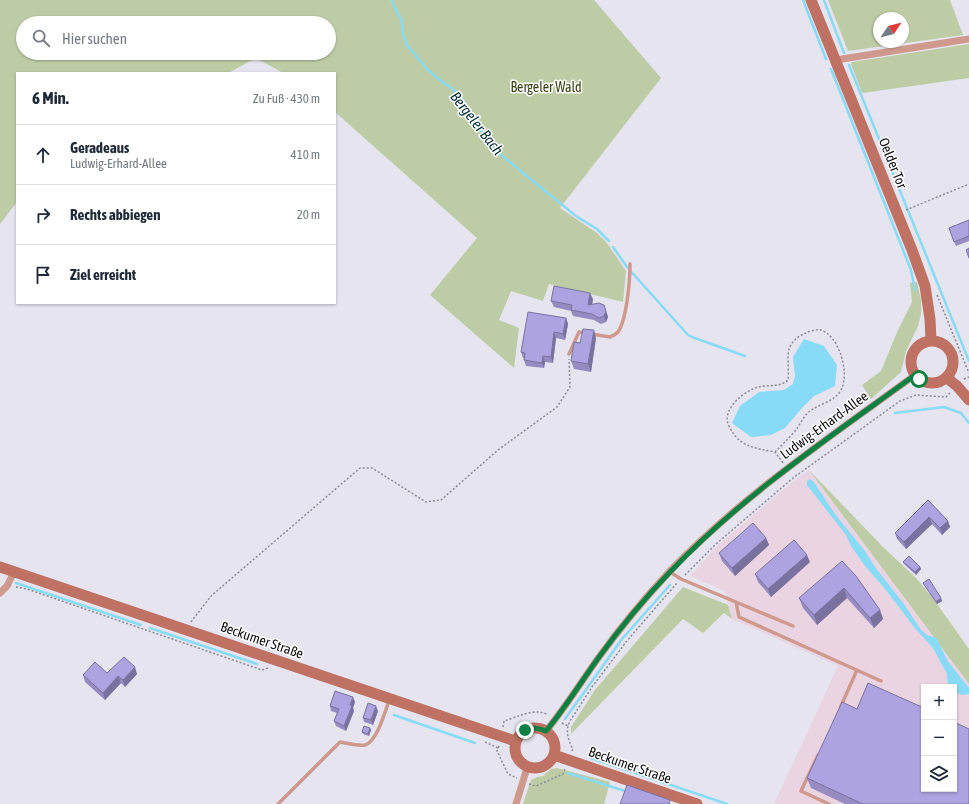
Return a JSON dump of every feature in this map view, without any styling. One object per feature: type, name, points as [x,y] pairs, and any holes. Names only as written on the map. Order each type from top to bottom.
[{"type":"main road","name":"Oelder Tor","points":[[811,0],[925,286],[930,319],[931,340]]},
{"type":"main road","points":[[931,340],[939,341],[946,345],[953,357],[954,365],[946,378],[936,383],[924,382],[915,375],[911,366],[911,357],[915,348],[922,342],[931,340]]},
{"type":"main road","points":[[946,378],[957,386],[969,400]]},
{"type":"main road","name":"Beckumer Straße","points":[[0,567],[515,741]]},
{"type":"main road","points":[[539,728],[546,731],[552,738],[555,746],[554,755],[551,761],[546,766],[534,769],[527,768],[520,763],[516,757],[514,749],[515,741],[525,730],[539,728]]},
{"type":"main road","name":"Beckumer Straße","points":[[554,755],[696,804]]},
{"type":"street","points":[[836,61],[969,39]]},
{"type":"street","name":"Ludwig-Erhard-Allee","points":[[546,731],[600,655],[639,606],[708,534],[786,468],[915,375]]},
{"type":"street","points":[[0,593],[7,586],[14,572]]},
{"type":"street","points":[[516,804],[527,768]]},
{"type":"lane","points":[[569,354],[579,332],[610,337],[618,333],[623,316],[630,273],[630,264]]},
{"type":"lane","points":[[670,572],[681,579],[793,626]]},
{"type":"lane","points":[[736,602],[739,617],[881,681]]},
{"type":"lane","points":[[837,713],[857,670]]},
{"type":"lane","points":[[278,804],[340,742],[365,745],[371,742],[375,736],[389,699]]},
{"type":"lane","points":[[821,749],[801,792],[829,804]]},
{"type":"path","points":[[897,213],[969,184]]},
{"type":"path","points":[[775,452],[812,409],[834,398],[842,389],[845,376],[844,362],[839,349],[830,337],[820,330],[812,330],[802,334],[794,340],[789,351],[788,380],[783,385],[754,388],[740,397],[730,408],[727,422],[734,436],[748,446],[775,452],[786,468]]},
{"type":"path","points":[[185,630],[211,596],[360,468],[372,468],[426,502],[441,500],[498,450],[557,407],[570,387],[569,354]]},
{"type":"path","points":[[573,749],[568,740],[568,726],[592,687],[626,642],[681,579],[716,544],[793,478],[900,401],[916,395],[946,397],[965,378],[969,377]]},
{"type":"path","points":[[7,586],[27,589],[262,670],[269,667]]},
{"type":"path","points":[[555,720],[544,712],[533,712],[504,721],[502,736],[497,751],[508,774],[522,782],[536,786],[563,774],[568,760]]},
{"type":"path","points":[[482,740],[498,748]]},
{"type":"shaded area","points":[[809,470],[969,684],[969,804],[774,804],[838,666],[732,619],[725,591],[690,576],[718,545]]},
{"type":"green space","name":"Bergeler Wald","points":[[0,0],[594,0],[661,78],[560,208],[597,233],[607,243],[626,271],[623,302],[549,284],[543,301],[511,291],[499,320],[519,328],[514,368],[430,295],[477,238],[336,113],[336,72],[281,72],[260,60],[336,60],[336,16],[16,16],[16,60],[252,60],[230,72],[16,72],[16,203],[0,224]]},
{"type":"green space","points":[[828,0],[950,0],[963,35],[909,43],[909,12],[873,12],[873,48],[848,51]]},
{"type":"green space","points":[[969,44],[969,78],[862,93],[851,64],[852,62]]},
{"type":"green space","points":[[917,282],[921,300],[921,314],[918,326],[906,351],[901,372],[871,399],[862,385],[881,371],[898,330],[912,302],[910,283]]},
{"type":"green space","points":[[809,470],[883,547],[916,578],[932,597],[969,649],[969,684]]},
{"type":"green space","points":[[683,587],[728,605],[732,619],[724,613],[703,633],[683,619],[571,734],[571,727],[595,690]]},
{"type":"green space","points":[[557,768],[610,782],[604,804],[523,804],[531,780],[543,776],[551,769]]},
{"type":"water","points":[[804,339],[824,346],[837,365],[835,386],[814,396],[785,428],[771,435],[751,437],[732,423],[740,406],[759,392],[784,390],[793,384],[795,376],[793,357]]},
{"type":"water","points":[[810,479],[814,482],[835,514],[865,551],[921,630],[927,635],[937,638],[947,660],[969,688],[969,694],[962,695],[957,693],[957,684],[950,684],[947,674],[933,648],[914,627],[865,566],[851,546],[846,535],[807,485],[807,481]]},
{"type":"building","points":[[969,220],[969,236],[954,242],[949,228]]},
{"type":"building","points":[[969,248],[969,258],[966,250]]},
{"type":"building","points":[[554,286],[590,293],[588,305],[599,303],[604,305],[606,311],[604,316],[599,318],[592,314],[571,310],[572,305],[551,301]]},
{"type":"building","points":[[528,312],[566,318],[563,334],[554,332],[551,357],[543,356],[542,363],[524,360],[525,353],[521,352]]},
{"type":"building","points":[[583,329],[594,330],[588,364],[571,361],[574,342],[580,343]]},
{"type":"building","points":[[928,500],[948,521],[940,528],[929,517],[904,542],[895,533]]},
{"type":"building","points":[[753,523],[766,538],[732,568],[719,553]]},
{"type":"building","points":[[794,540],[807,555],[768,589],[755,574]]},
{"type":"building","points":[[909,556],[920,567],[915,572],[903,562]]},
{"type":"building","points":[[842,561],[856,576],[880,610],[870,618],[844,588],[814,615],[799,598]]},
{"type":"building","points":[[929,579],[941,598],[936,602],[923,583]]},
{"type":"building","points":[[124,657],[135,667],[123,680],[118,676],[103,693],[83,675],[95,662],[107,673]]},
{"type":"building","points":[[868,683],[921,707],[921,792],[957,792],[957,723],[969,729],[969,804],[863,804],[807,778],[842,702],[857,709]]},
{"type":"building","points":[[335,691],[353,697],[350,705],[352,706],[344,726],[334,721],[339,709],[330,706]]},
{"type":"building","points":[[368,703],[376,706],[371,720],[363,718]]},
{"type":"building","points":[[364,726],[370,728],[368,734],[362,732]]},
{"type":"building","points":[[627,785],[670,800],[669,804],[620,804]]},
{"type":"waterway","name":"Bergeler Bach","points":[[391,0],[402,21],[403,34],[407,45],[427,69],[453,89],[462,99],[471,113],[473,121],[480,130],[488,136],[500,154],[576,216],[597,229],[609,241]]},
{"type":"waterway","points":[[803,0],[826,59]]},
{"type":"waterway","points":[[824,0],[844,53]]},
{"type":"waterway","points":[[849,65],[969,361]]},
{"type":"waterway","points":[[831,69],[911,270],[915,290]]},
{"type":"waterway","name":"Bergeler Bach","points":[[613,247],[627,267],[688,335],[745,356]]},
{"type":"waterway","points":[[895,413],[944,407],[961,413],[969,423]]},
{"type":"waterway","points":[[16,583],[141,625]]},
{"type":"waterway","points":[[565,719],[622,639],[670,585]]},
{"type":"waterway","points":[[150,628],[257,664]]},
{"type":"waterway","points":[[394,715],[475,743]]},
{"type":"waterway","points":[[591,758],[727,804]]},
{"type":"waterway","points":[[568,773],[628,792]]},
{"type":"route","points":[[525,730],[539,728],[546,731],[600,655],[639,606],[708,534],[786,468],[915,375],[919,379]]}]
